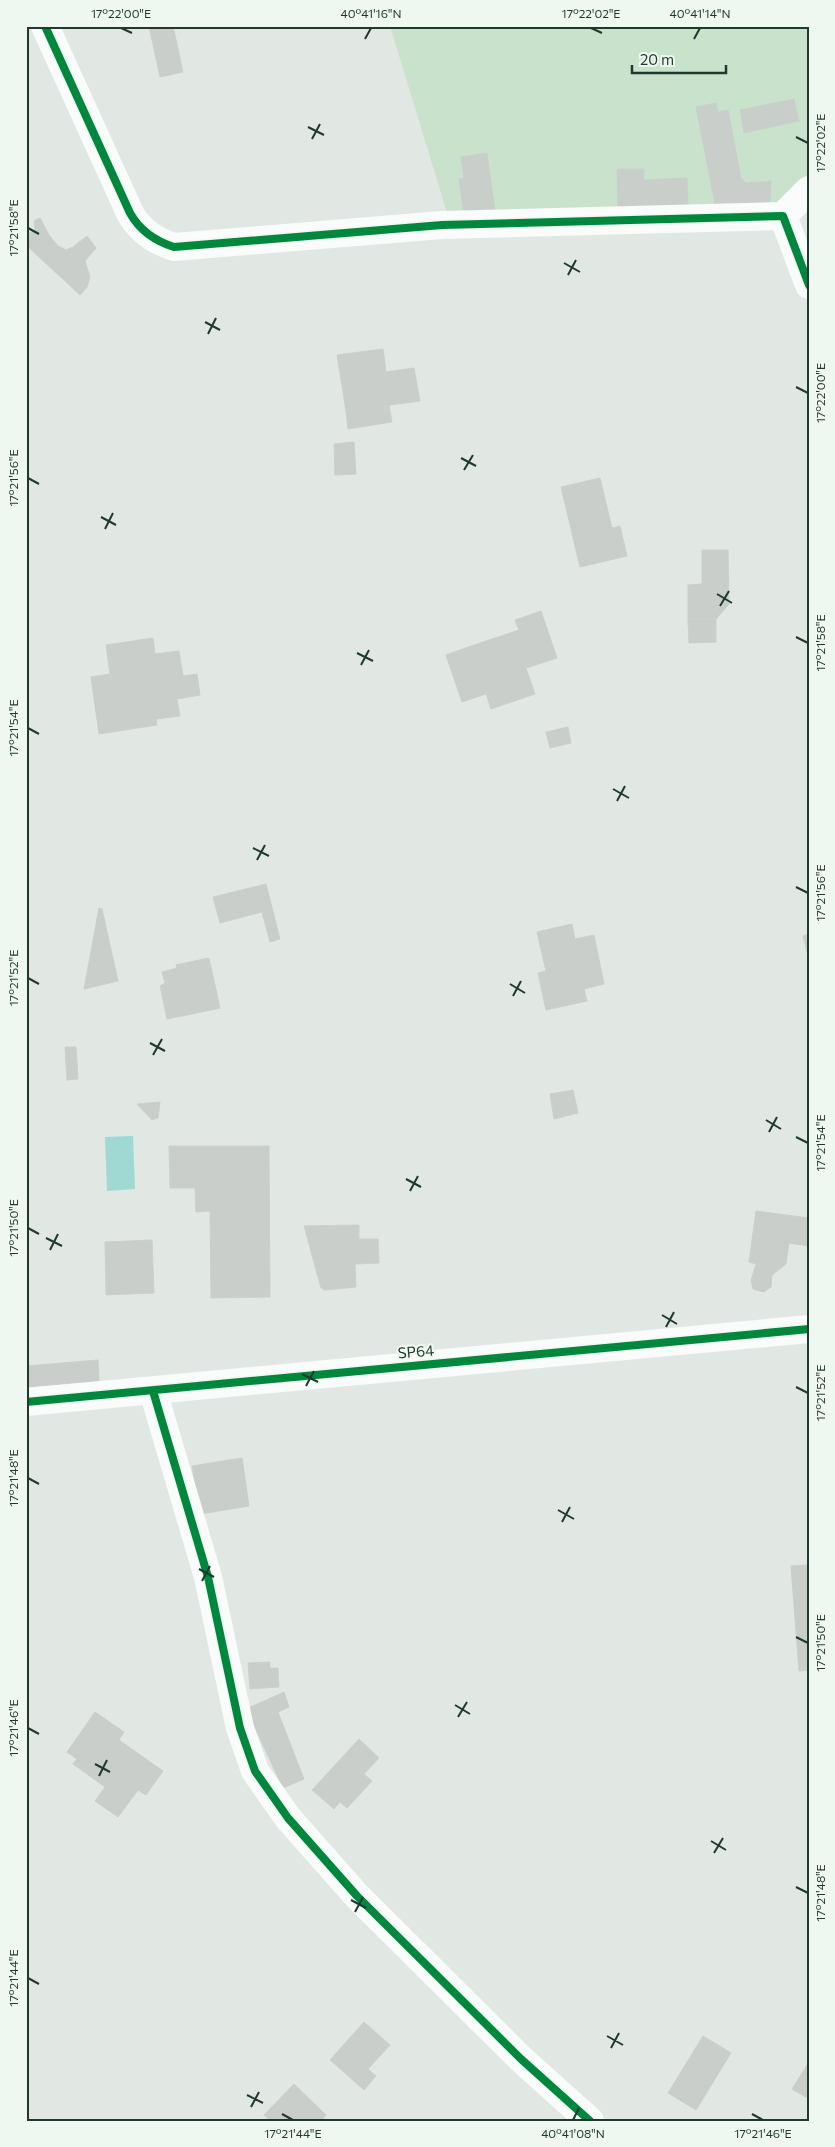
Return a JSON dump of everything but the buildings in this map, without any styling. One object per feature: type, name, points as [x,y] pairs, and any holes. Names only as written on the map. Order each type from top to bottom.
[{"type":"street","points":[[45,26],[130,214],[138,227],[160,243],[174,246],[442,225],[783,216],[809,190]]},
{"type":"street","points":[[783,216],[809,284]]},
{"type":"street","name":"SP64","points":[[26,1402],[809,1329]]},
{"type":"street","points":[[154,1391],[208,1577],[240,1728],[255,1771],[288,1818],[357,1896],[521,2059],[590,2121]]},
{"type":"green space","points":[[390,26],[809,26],[809,191],[775,207],[448,216]]},
{"type":"water","points":[[133,1136],[135,1189],[107,1191],[105,1137]]},
{"type":"cycle path","points":[[45,26],[130,213],[138,225],[149,235],[174,247],[442,225],[783,216],[809,285]]},
{"type":"cycle path","points":[[26,1402],[809,1329]]},
{"type":"cycle path","points":[[153,1391],[208,1577],[240,1728],[255,1771],[288,1818],[357,1896],[521,2059],[590,2121]]}]
